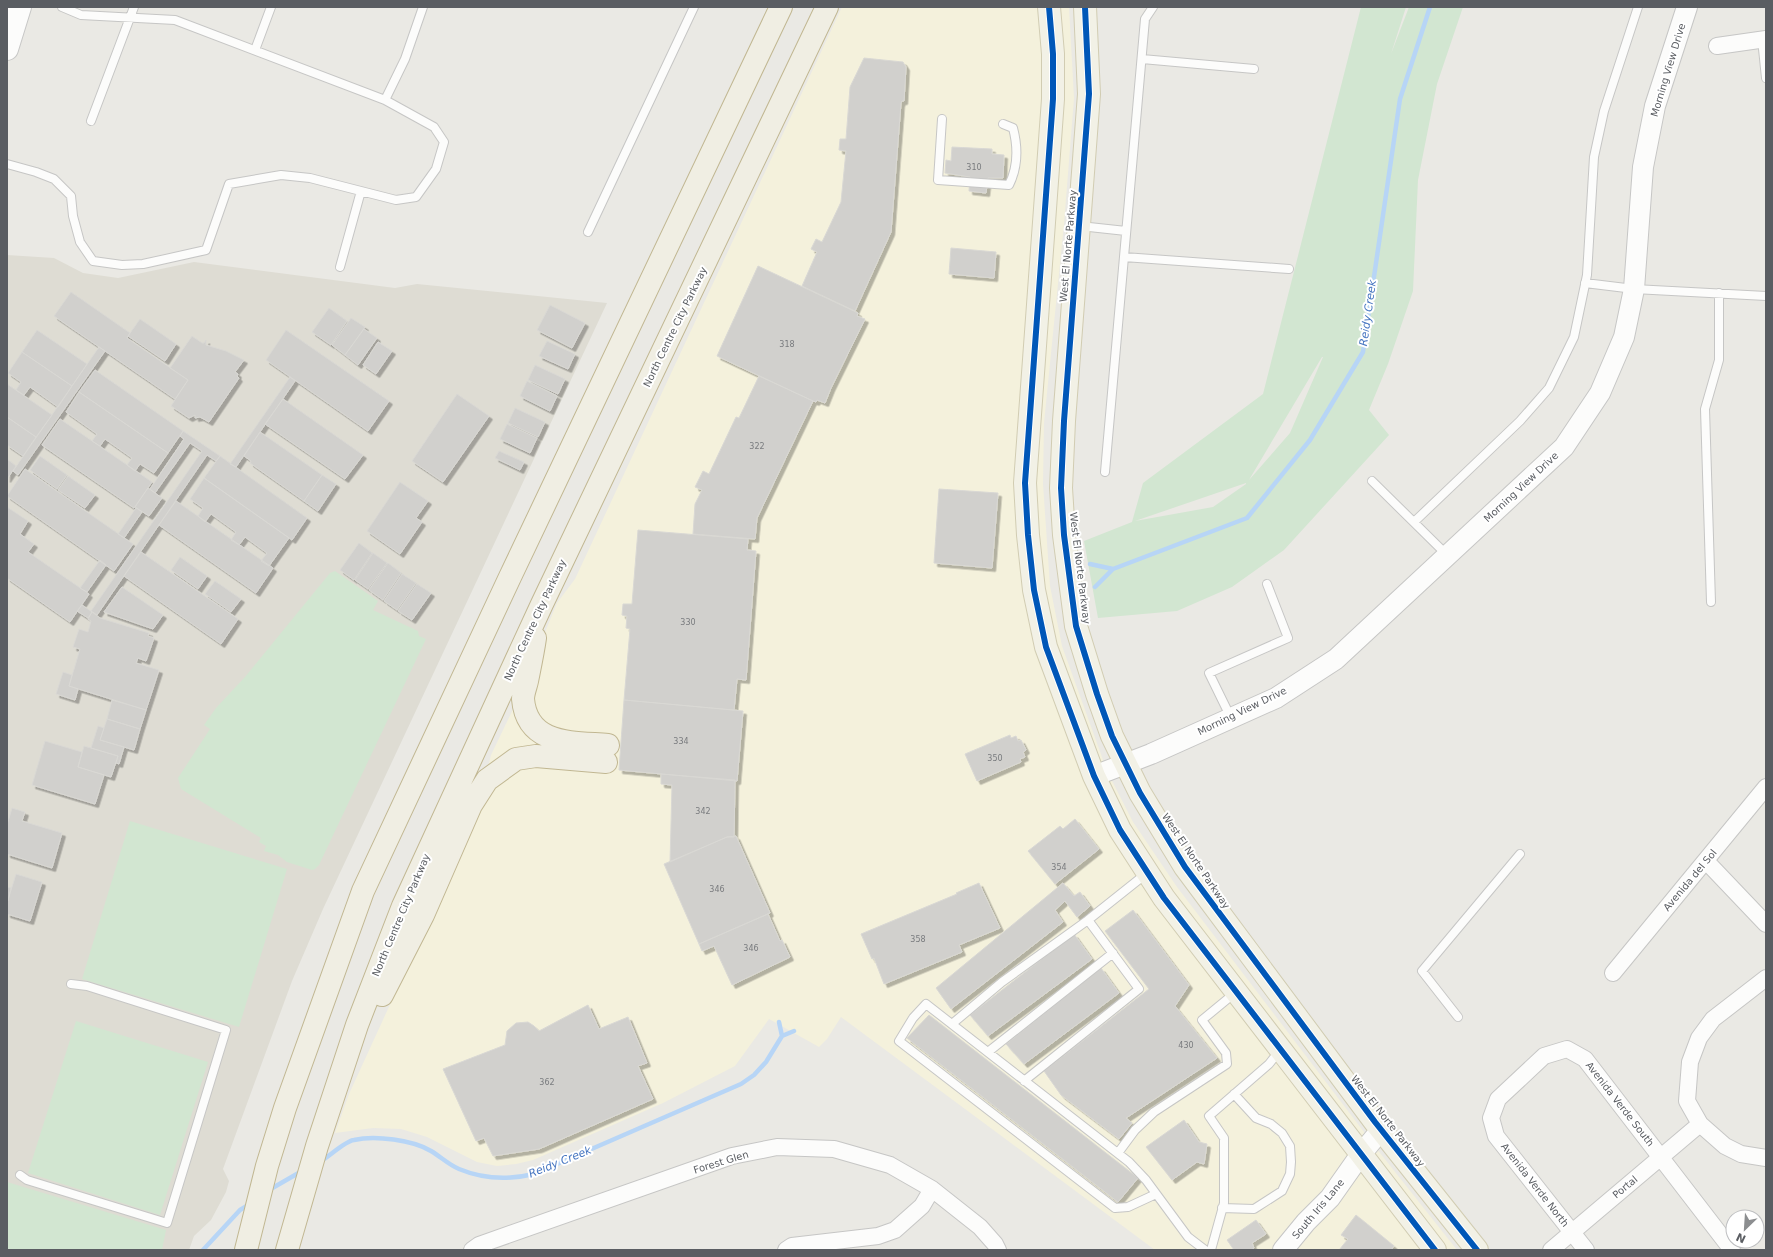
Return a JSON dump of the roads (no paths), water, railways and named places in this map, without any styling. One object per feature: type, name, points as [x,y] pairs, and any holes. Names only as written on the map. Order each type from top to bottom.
[{"type":"highway","points":[[246,1250],[267,1166],[285,1108],[363,891],[520,556],[781,7]]},
{"type":"highway","name":"North Centre City Parkway","points":[[287,1250],[317,1146],[357,1025],[403,906],[542,604],[826,7]]},
{"type":"highway","points":[[357,1025],[381,997],[423,915],[471,805],[487,780],[516,759],[536,756],[607,753],[549,737],[537,731],[528,715],[523,698],[542,604]]},
{"type":"main road","points":[[7,49],[20,7]]},
{"type":"main road","points":[[1048,7],[1053,54],[1053,99],[1026,445],[1025,490],[1034,590],[1046,647],[1094,776],[1120,830],[1147,873],[1164,898],[1435,1250]]},
{"type":"main road","name":"West El Norte Parkway","points":[[1085,7],[1089,94],[1064,421],[1061,488],[1064,535],[1076,626],[1097,694],[1112,736],[1126,764],[1160,828],[1185,866],[1381,1130],[1477,1250]]},
{"type":"street","name":"Morning View Drive","points":[[1094,776],[1126,764],[1276,698],[1336,659],[1564,447],[1600,393],[1624,337],[1634,289],[1643,167],[1655,106],[1687,7]]},
{"type":"street","points":[[1717,46],[1764,39]]},
{"type":"street","name":"Avenida del Sol","points":[[1613,973],[1766,787]]},
{"type":"street","points":[[1706,861],[1766,924]]},
{"type":"street","points":[[1766,978],[1713,1019],[1699,1038],[1690,1062],[1687,1101],[1700,1124],[1725,1146],[1740,1154],[1766,1158]]},
{"type":"street","name":"Avenida Verde South","points":[[1491,1118],[1498,1099],[1544,1056],[1567,1049],[1585,1059],[1732,1250]]},
{"type":"street","name":"Avenida Verde North","points":[[1491,1118],[1496,1136],[1586,1250]]},
{"type":"street","name":"Portal","points":[[1551,1250],[1700,1124]]},
{"type":"street","name":"South Iris Lane","points":[[1283,1250],[1306,1222],[1330,1198],[1361,1154],[1381,1130]]},
{"type":"street","name":"Forest Glen","points":[[472,1250],[479,1245],[732,1156],[777,1147],[834,1149],[890,1165],[932,1189],[980,1228],[995,1244],[998,1250]]},
{"type":"street","points":[[786,1250],[792,1246],[878,1236],[895,1230],[922,1206],[932,1189]]},
{"type":"lane","points":[[7,164],[54,179],[71,196],[73,216],[80,242],[93,261],[122,265],[143,264],[206,250],[229,184],[281,175],[310,178],[396,200],[416,197],[436,169],[444,142],[434,127],[385,100],[175,20],[81,14],[62,7]]},
{"type":"lane","points":[[91,121],[129,16],[134,7]]},
{"type":"lane","points":[[255,50],[271,7]]},
{"type":"lane","points":[[385,100],[406,59],[422,7]]},
{"type":"lane","points":[[588,232],[694,7]]},
{"type":"lane","points":[[1105,472],[1145,20],[1153,7]]},
{"type":"lane","points":[[1414,522],[1520,421],[1549,388],[1574,337],[1585,283],[1594,157],[1604,111],[1638,7]]},
{"type":"lane","points":[[1764,39],[1766,78]]},
{"type":"lane","points":[[1142,59],[1254,69]]},
{"type":"lane","points":[[942,119],[938,180],[1009,185],[1014,176],[1018,145],[1013,128],[1003,124]]},
{"type":"lane","points":[[340,267],[361,191]]},
{"type":"lane","points":[[1080,226],[1126,231]]},
{"type":"lane","points":[[1124,257],[1289,269]]},
{"type":"lane","points":[[1585,283],[1634,289],[1766,296]]},
{"type":"lane","points":[[1711,602],[1705,409],[1719,360],[1719,293]]},
{"type":"lane","points":[[1372,480],[1447,555]]},
{"type":"lane","points":[[1231,718],[1209,673],[1288,638],[1267,584]]},
{"type":"lane","points":[[1458,1017],[1422,971],[1520,854]]},
{"type":"lane","points":[[952,1024],[1002,982],[1088,920],[1147,873]]},
{"type":"lane","points":[[1024,1080],[1139,988],[1088,920]]},
{"type":"lane","points":[[988,1052],[1113,954]]},
{"type":"lane","points":[[20,1175],[27,1180],[167,1223],[226,1030],[86,986],[71,984]]},
{"type":"lane","points":[[1118,1153],[1135,1130],[1154,1112],[1227,1064],[1226,1053],[1202,1020],[1236,992]]},
{"type":"lane","points":[[1156,1194],[1128,1206],[1115,1208],[899,1041],[913,1018],[926,1004],[1118,1153],[1146,1180],[1188,1237],[1206,1250]]},
{"type":"lane","points":[[1211,1250],[1224,1202],[1224,1138],[1209,1116],[1269,1064],[1281,1049]]},
{"type":"lane","points":[[1222,1208],[1254,1209],[1282,1191],[1290,1174],[1290,1146],[1282,1133],[1271,1124],[1256,1118],[1234,1094]]},
{"type":"waterway","name":"Reidy Creek","points":[[1095,587],[1113,569],[1247,518],[1310,440],[1363,352],[1400,99],[1430,7]]},
{"type":"waterway","name":"Reidy Creek","points":[[1090,564],[1113,569]]},
{"type":"waterway","name":"Reidy Creek","points":[[779,1022],[782,1036]]},
{"type":"waterway","name":"Reidy Creek","points":[[321,1161],[350,1141],[383,1138],[404,1141],[423,1147],[455,1167],[477,1175],[506,1178],[534,1174],[741,1084],[754,1075],[766,1062],[782,1036],[794,1031]]},
{"type":"waterway","name":"Reidy Creek","points":[[269,1190],[302,1171]]},
{"type":"waterway","name":"Reidy Creek","points":[[203,1250],[240,1210],[250,1204]]}]
